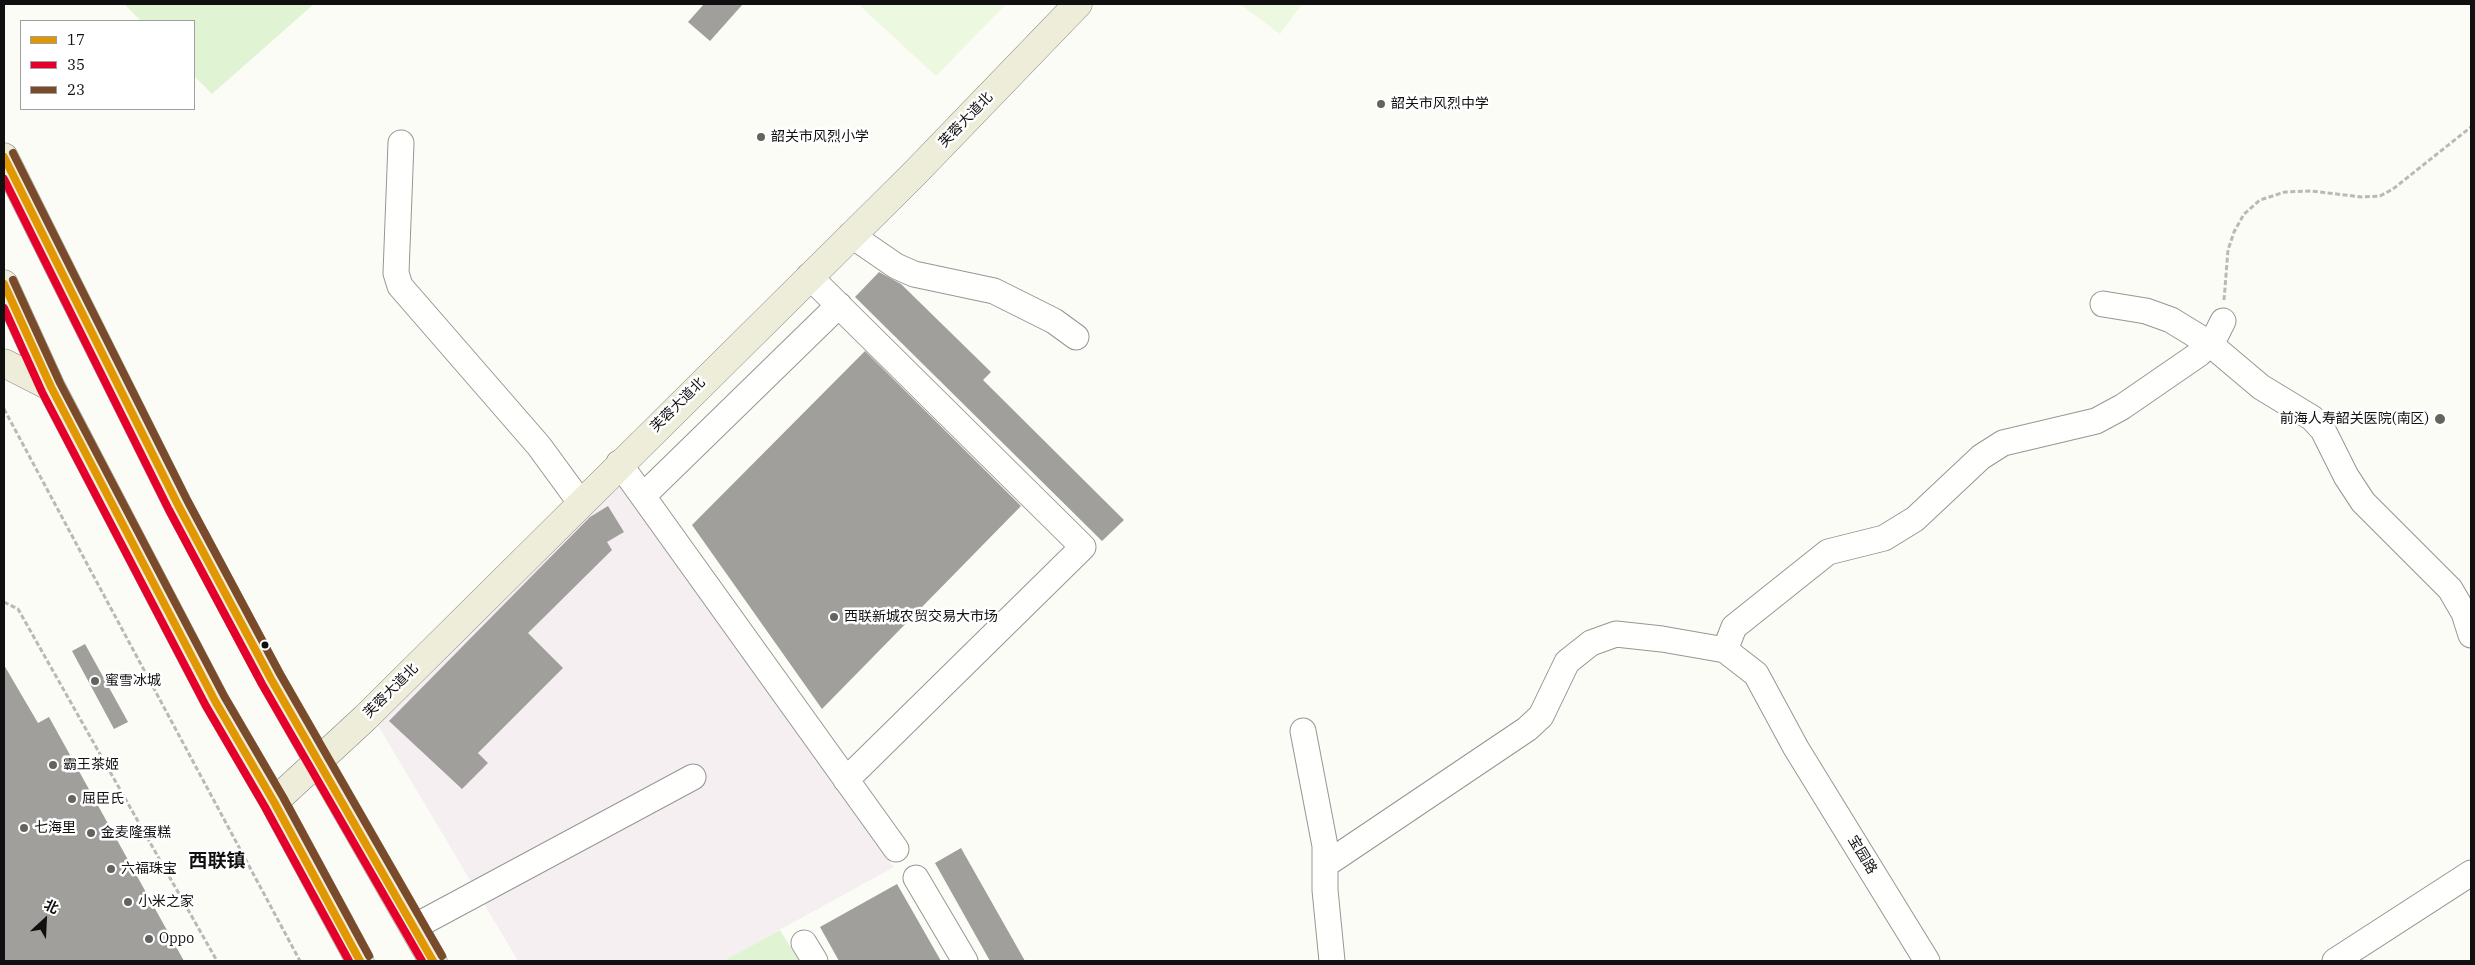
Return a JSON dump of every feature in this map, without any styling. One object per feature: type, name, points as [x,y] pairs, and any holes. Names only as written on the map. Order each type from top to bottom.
[{"type":"main road","name":"芙蓉大道北","points":[[274,802],[372,711],[619,463],[914,174],[1078,4]]},
{"type":"main road","points":[[4,157],[178,504],[317,762],[434,961]]},
{"type":"main road","points":[[4,284],[51,387],[215,701],[274,802],[360,961]]},
{"type":"main road","points":[[4,363],[51,387]]},
{"type":"street","points":[[401,143],[396,273],[400,286],[539,446],[580,502]]},
{"type":"street","points":[[851,235],[896,266],[914,274],[994,291],[1054,321],[1076,337]]},
{"type":"street","points":[[809,276],[1084,547],[846,780]]},
{"type":"street","points":[[2103,304],[2146,311],[2171,320],[2210,344],[2241,372],[2312,418],[2323,430],[2346,476],[2364,502],[2450,589],[2464,612],[2471,635]]},
{"type":"street","points":[[643,496],[838,305]]},
{"type":"street","points":[[1325,865],[1527,729],[1541,716],[1567,662],[1591,643],[1616,634],[1662,639],[1725,650],[1734,627],[1828,552],[1884,538],[1914,519],[1981,457],[2003,443],[2096,421],[2160,382],[2199,354],[2210,344],[2223,321]]},
{"type":"street","points":[[619,463],[896,849]]},
{"type":"street","name":"宝园路","points":[[1725,650],[1756,674],[1796,748],[1927,961]]},
{"type":"street","points":[[1303,731],[1325,846],[1325,890],[1332,961]]},
{"type":"street","points":[[414,928],[693,777]]},
{"type":"street","points":[[2335,961],[2471,873]]},
{"type":"street","points":[[916,878],[965,961]]},
{"type":"path","points":[[2223,321],[2228,250],[2234,232],[2244,214],[2260,200],[2285,192],[2312,191],[2362,197],[2380,196],[2393,189],[2471,127]]},
{"type":"path","points":[[4,409],[300,961]]},
{"type":"path","points":[[4,602],[18,610],[217,961]]},
{"type":"shaded area","points":[[618,481],[894,867],[723,961],[518,961],[376,722]]},
{"type":"green space","points":[[124,4],[314,4],[212,94],[195,77],[195,20],[140,20]]},
{"type":"green space","points":[[858,4],[1006,4],[936,76]]},
{"type":"green space","points":[[1240,4],[1302,4],[1280,34]]},
{"type":"green space","points":[[780,930],[799,961],[723,961]]},
{"type":"building","points":[[704,4],[743,4],[710,41],[688,22]]},
{"type":"building","points":[[879,272],[901,284],[991,372],[983,380],[1124,520],[1102,541],[855,297]]},
{"type":"building","name":"西联新城农贸交易大市场","points":[[865,351],[1021,506],[822,709],[692,525]]},
{"type":"building","points":[[608,506],[624,532],[607,542],[612,550],[528,633],[563,668],[478,753],[488,763],[462,789],[389,721],[590,517]]},
{"type":"building","points":[[85,644],[128,722],[114,729],[72,651]]},
{"type":"building","points":[[4,665],[38,723],[49,717],[184,961],[4,961]]},
{"type":"building","points":[[961,848],[1025,961],[990,961],[935,863]]},
{"type":"building","points":[[897,884],[941,961],[839,961],[820,927]]},
{"type":"transit line","name":"23","points":[[13,153],[187,500],[280,674],[442,956]]},
{"type":"transit line","name":"17","points":[[4,157],[178,505],[271,679],[433,961]]},
{"type":"transit line","name":"35","points":[[4,179],[169,510],[262,684],[422,961]]},
{"type":"transit line","name":"23","points":[[13,280],[60,383],[224,696],[283,797],[369,956]]},
{"type":"transit line","name":"17","points":[[4,284],[51,387],[215,701],[274,802],[360,961]]},
{"type":"transit line","name":"35","points":[[4,308],[42,392],[206,706],[265,807],[349,961]]},
{"type":"place","name":"韶关市风烈中学","points":[[1381,104]]},
{"type":"place","name":"韶关市风烈小学","points":[[761,137]]},
{"type":"place","name":"前海人寿韶关医院(南区)","points":[[2440,419]]},
{"type":"place","name":"西联新城农贸交易大市场","points":[[834,617]]},
{"type":"place","name":"蜜雪冰城","points":[[95,681]]},
{"type":"place","name":"霸王茶姬","points":[[53,765]]},
{"type":"place","name":"屈臣氏","points":[[72,799]]},
{"type":"place","name":"七海里","points":[[24,828]]},
{"type":"place","name":"金麦隆蛋糕","points":[[91,833]]},
{"type":"place","name":"六福珠宝","points":[[111,869]]},
{"type":"place","name":"小米之家","points":[[128,902]]},
{"type":"place","name":"Oppo","points":[[149,939]]},
{"type":"district","name":"西联镇","points":[[217,862]]}]
